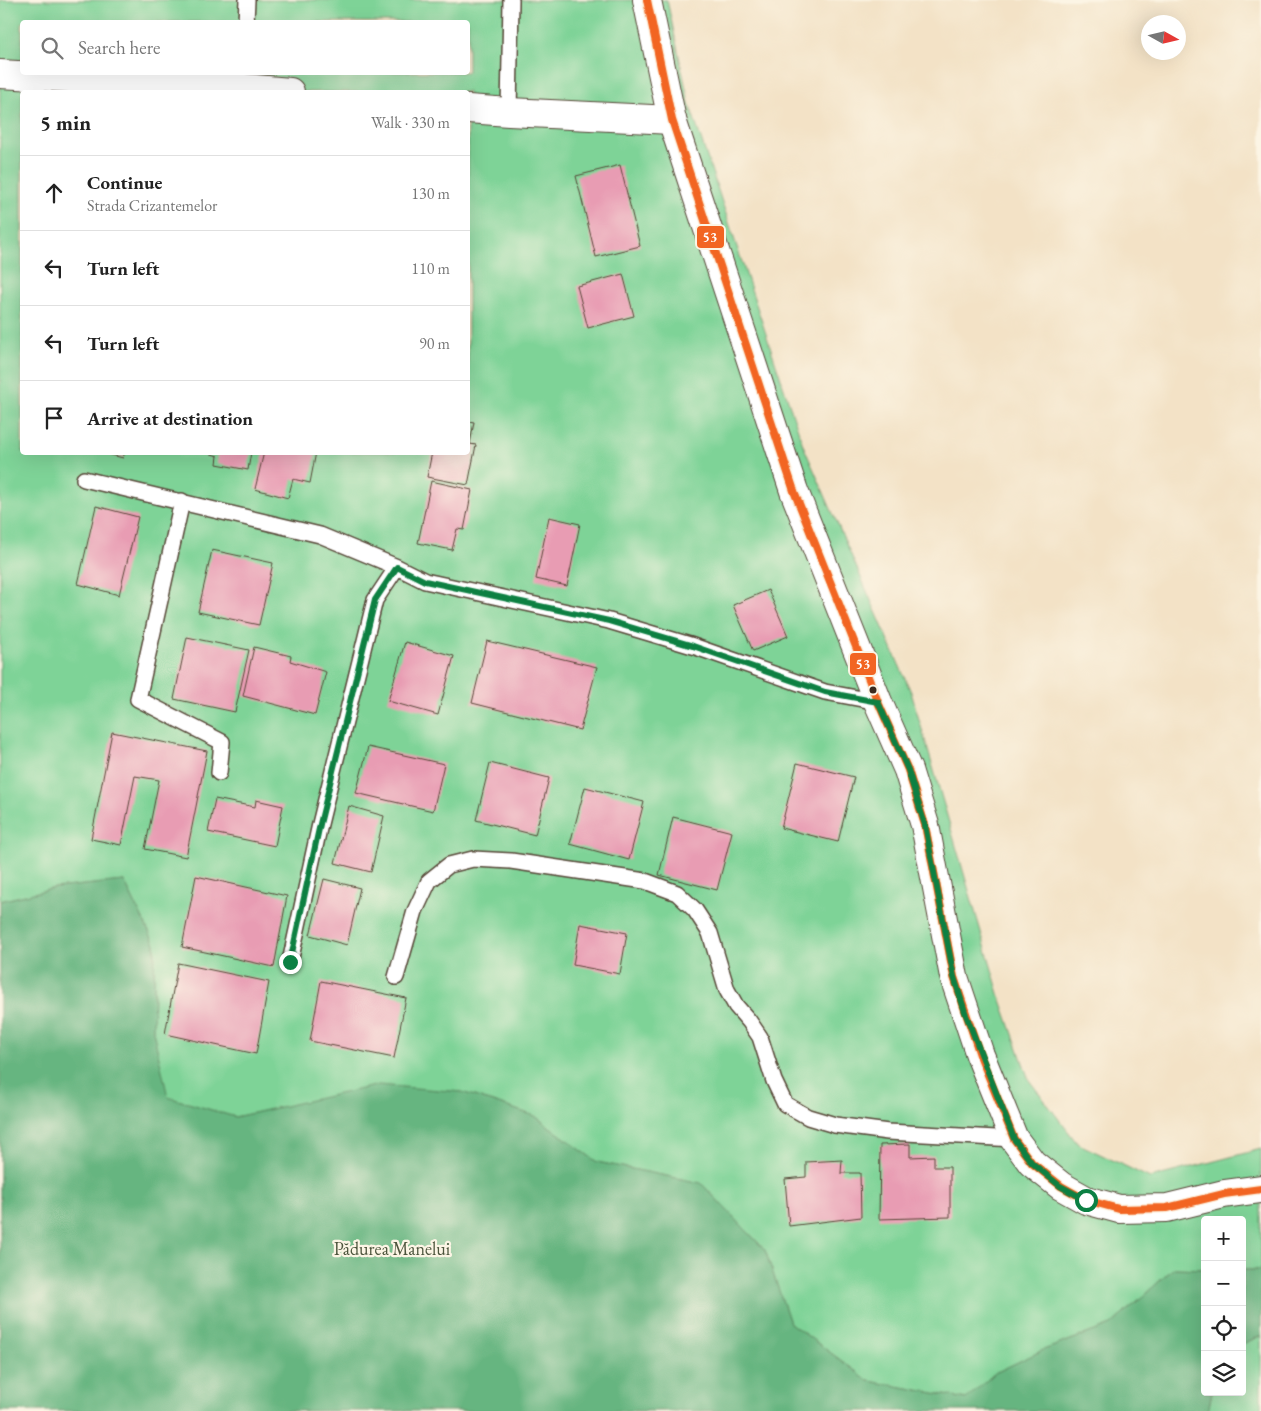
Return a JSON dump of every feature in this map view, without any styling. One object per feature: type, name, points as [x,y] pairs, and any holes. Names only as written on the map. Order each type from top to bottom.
[{"type":"street","points":[[647,0],[672,120],[794,491],[878,702],[908,770],[925,825],[954,977],[966,1015],[1014,1139],[1032,1163],[1060,1186],[1086,1200],[1119,1209],[1167,1208],[1224,1194],[1261,1189]]},
{"type":"street","points":[[0,74],[20,74]]},
{"type":"street","points":[[41,75],[245,80],[282,90]]},
{"type":"street","points":[[470,109],[672,120]]},
{"type":"lane","points":[[246,20],[247,0]]},
{"type":"lane","points":[[509,112],[512,0]]},
{"type":"lane","points":[[84,479],[320,535],[397,567],[425,581],[609,621],[693,646],[825,692],[878,702]]},
{"type":"lane","points":[[182,501],[138,699],[222,742],[219,773]]},
{"type":"lane","points":[[290,962],[320,824],[375,600],[397,567]]},
{"type":"lane","points":[[396,977],[415,911],[430,881],[449,865],[473,859],[511,861],[645,881],[677,893],[695,910],[710,933],[728,990],[736,1006],[760,1037],[774,1081],[785,1104],[808,1117],[836,1125],[888,1132],[1014,1139]]},
{"type":"green space","points":[[0,0],[667,0],[689,103],[803,445],[911,692],[1000,997],[1029,1080],[1077,1143],[1150,1178],[1261,1149],[1261,1270],[1246,1270],[1246,1216],[1201,1216],[1201,1269],[1174,1268],[1111,1325],[1041,1351],[995,1373],[967,1399],[869,1381],[790,1323],[765,1250],[701,1183],[597,1162],[535,1116],[462,1092],[379,1086],[235,1117],[167,1097],[153,1031],[155,944],[124,881],[55,888],[0,901]]},
{"type":"green space","name":"Pădurea Manelui","points":[[124,881],[155,944],[153,1031],[168,1097],[235,1117],[379,1085],[462,1092],[535,1116],[597,1162],[701,1183],[765,1250],[790,1323],[869,1381],[966,1399],[995,1373],[1041,1351],[1111,1325],[1174,1268],[1201,1269],[1201,1396],[1211,1396],[1208,1411],[0,1411],[0,901],[55,888]]},
{"type":"green space","points":[[1246,1270],[1261,1270],[1261,1336],[1246,1342]]},
{"type":"green space","points":[[1261,1336],[1261,1411],[1208,1411],[1211,1396],[1246,1396],[1246,1342]]},
{"type":"building","points":[[620,165],[640,246],[596,257],[576,176]]},
{"type":"building","points":[[623,274],[634,316],[588,328],[577,286]]},
{"type":"building","points":[[470,421],[474,422],[470,444]]},
{"type":"building","points":[[470,444],[476,445],[468,485],[427,477],[431,455],[470,455]]},
{"type":"building","points":[[112,455],[124,455],[123,458]]},
{"type":"building","points":[[215,455],[250,455],[248,470],[217,464],[218,456]]},
{"type":"building","points":[[263,455],[315,455],[310,483],[293,479],[288,498],[255,489]]},
{"type":"building","points":[[431,481],[472,490],[464,530],[457,529],[452,550],[418,543]]},
{"type":"building","points":[[96,506],[138,517],[119,595],[78,584]]},
{"type":"building","points":[[549,517],[580,524],[567,586],[536,579]]},
{"type":"building","points":[[212,550],[273,563],[259,625],[198,612]]},
{"type":"building","points":[[768,590],[788,636],[753,651],[733,605]]},
{"type":"building","points":[[187,637],[249,650],[235,712],[174,699]]},
{"type":"building","points":[[487,641],[597,667],[580,730],[472,703]]},
{"type":"building","points":[[405,642],[454,656],[438,715],[388,701]]},
{"type":"building","points":[[254,647],[291,656],[290,661],[326,672],[315,715],[243,696]]},
{"type":"building","points":[[112,732],[207,751],[186,857],[145,849],[159,780],[135,776],[121,845],[91,839]]},
{"type":"building","points":[[368,747],[444,764],[433,811],[356,793]]},
{"type":"building","points":[[490,763],[549,778],[535,835],[476,820]]},
{"type":"building","points":[[797,763],[854,777],[838,842],[781,828]]},
{"type":"building","points":[[585,787],[644,802],[629,860],[570,844]]},
{"type":"building","points":[[215,799],[255,807],[256,800],[283,806],[275,846],[208,832]]},
{"type":"building","points":[[349,806],[384,816],[371,872],[335,863]]},
{"type":"building","points":[[673,817],[732,832],[717,890],[659,875]]},
{"type":"building","points":[[196,876],[287,896],[274,967],[182,947]]},
{"type":"building","points":[[324,879],[360,888],[347,945],[310,935]]},
{"type":"building","points":[[580,924],[627,933],[620,974],[573,965]]},
{"type":"building","points":[[178,963],[269,982],[256,1054],[165,1034]]},
{"type":"building","points":[[321,981],[406,998],[394,1058],[310,1041]]},
{"type":"building","points":[[910,1144],[910,1157],[934,1156],[934,1167],[950,1167],[950,1217],[879,1219],[880,1145]]},
{"type":"building","points":[[842,1160],[841,1173],[860,1173],[861,1217],[789,1226],[785,1179],[806,1177],[806,1162]]},
{"type":"transit line","name":"53","points":[[647,0],[672,120],[794,491],[878,702],[908,770],[925,825],[954,977],[980,1055],[1014,1139],[1032,1163],[1061,1186],[1086,1200],[1119,1209],[1167,1208],[1224,1194],[1261,1189]]},
{"type":"route","points":[[290,962],[320,824],[375,600],[397,567],[425,581],[609,621],[693,646],[825,692],[878,702],[908,770],[925,825],[954,977],[980,1055],[1014,1139],[1032,1163],[1060,1186],[1086,1200]]}]
